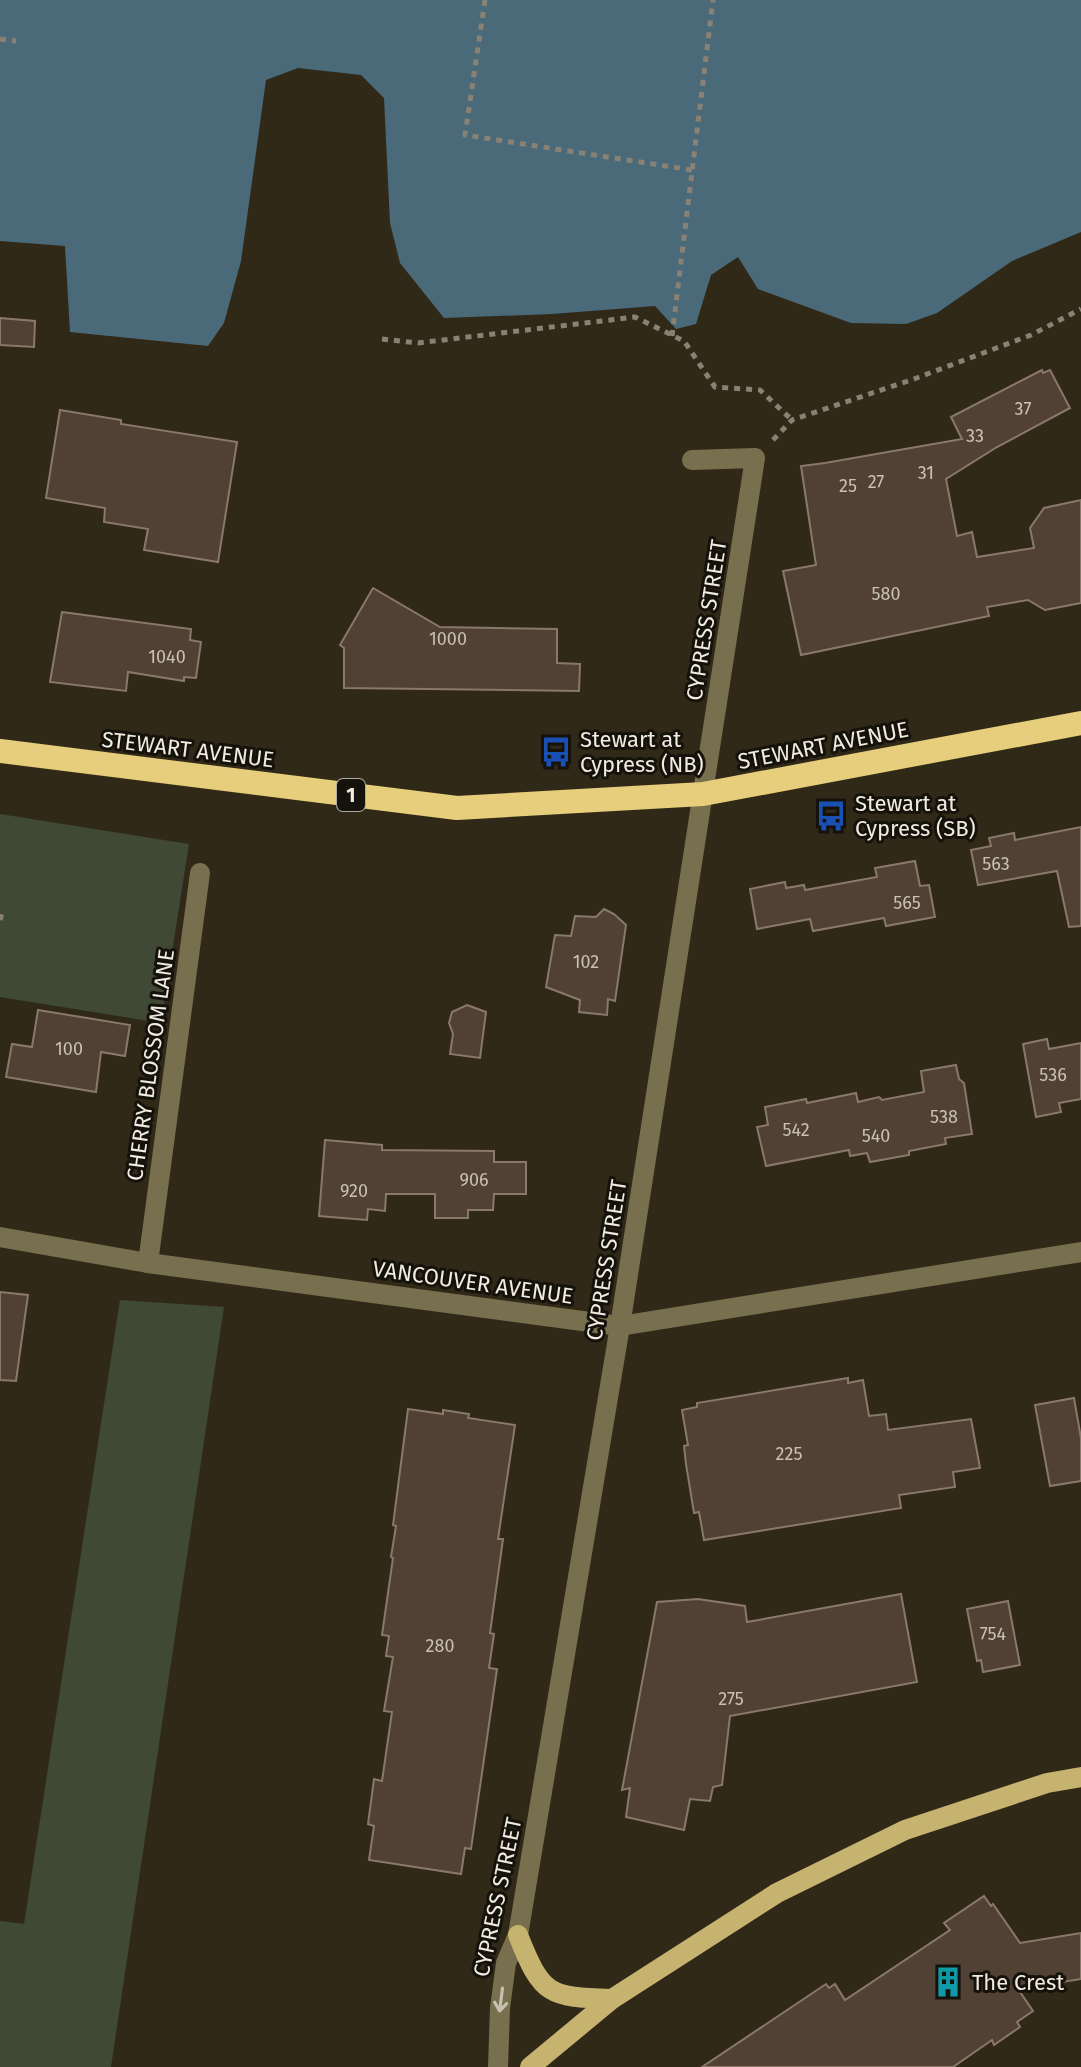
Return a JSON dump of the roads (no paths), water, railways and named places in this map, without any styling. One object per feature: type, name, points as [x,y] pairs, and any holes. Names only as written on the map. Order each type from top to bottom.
[{"type":"highway","name":"STEWART AVENUE","points":[[0,751],[457,808],[703,794],[1081,723]]},
{"type":"main road","points":[[530,2067],[612,1999],[777,1893],[905,1830],[1047,1783],[1081,1777]]},
{"type":"main road","points":[[518,1935],[529,1962],[546,1989],[571,1997],[612,1999]]},
{"type":"street","name":"CYPRESS STREET","points":[[498,2067],[500,2008],[506,1963],[518,1935],[620,1326],[755,458],[692,460]]},
{"type":"street","name":"CHERRY BLOSSOM LANE","points":[[148,1263],[200,873]]},
{"type":"street","name":"VANCOUVER AVENUE","points":[[0,1237],[148,1263],[620,1326],[1081,1252]]},
{"type":"water","points":[[0,0],[1081,0],[1081,232],[1012,261],[937,313],[906,324],[851,323],[758,289],[738,257],[711,275],[696,324],[676,329],[655,306],[444,318],[400,263],[390,223],[384,98],[361,75],[298,68],[266,80],[241,261],[224,323],[208,346],[70,332],[65,246],[0,241]]},
{"type":"place","name":"Stewart at Cypress (NB)","points":[[556,752]]},
{"type":"place","name":"Stewart at Cypress (SB)","points":[[831,816]]},
{"type":"place","name":"The Crest","points":[[948,1982]]}]
